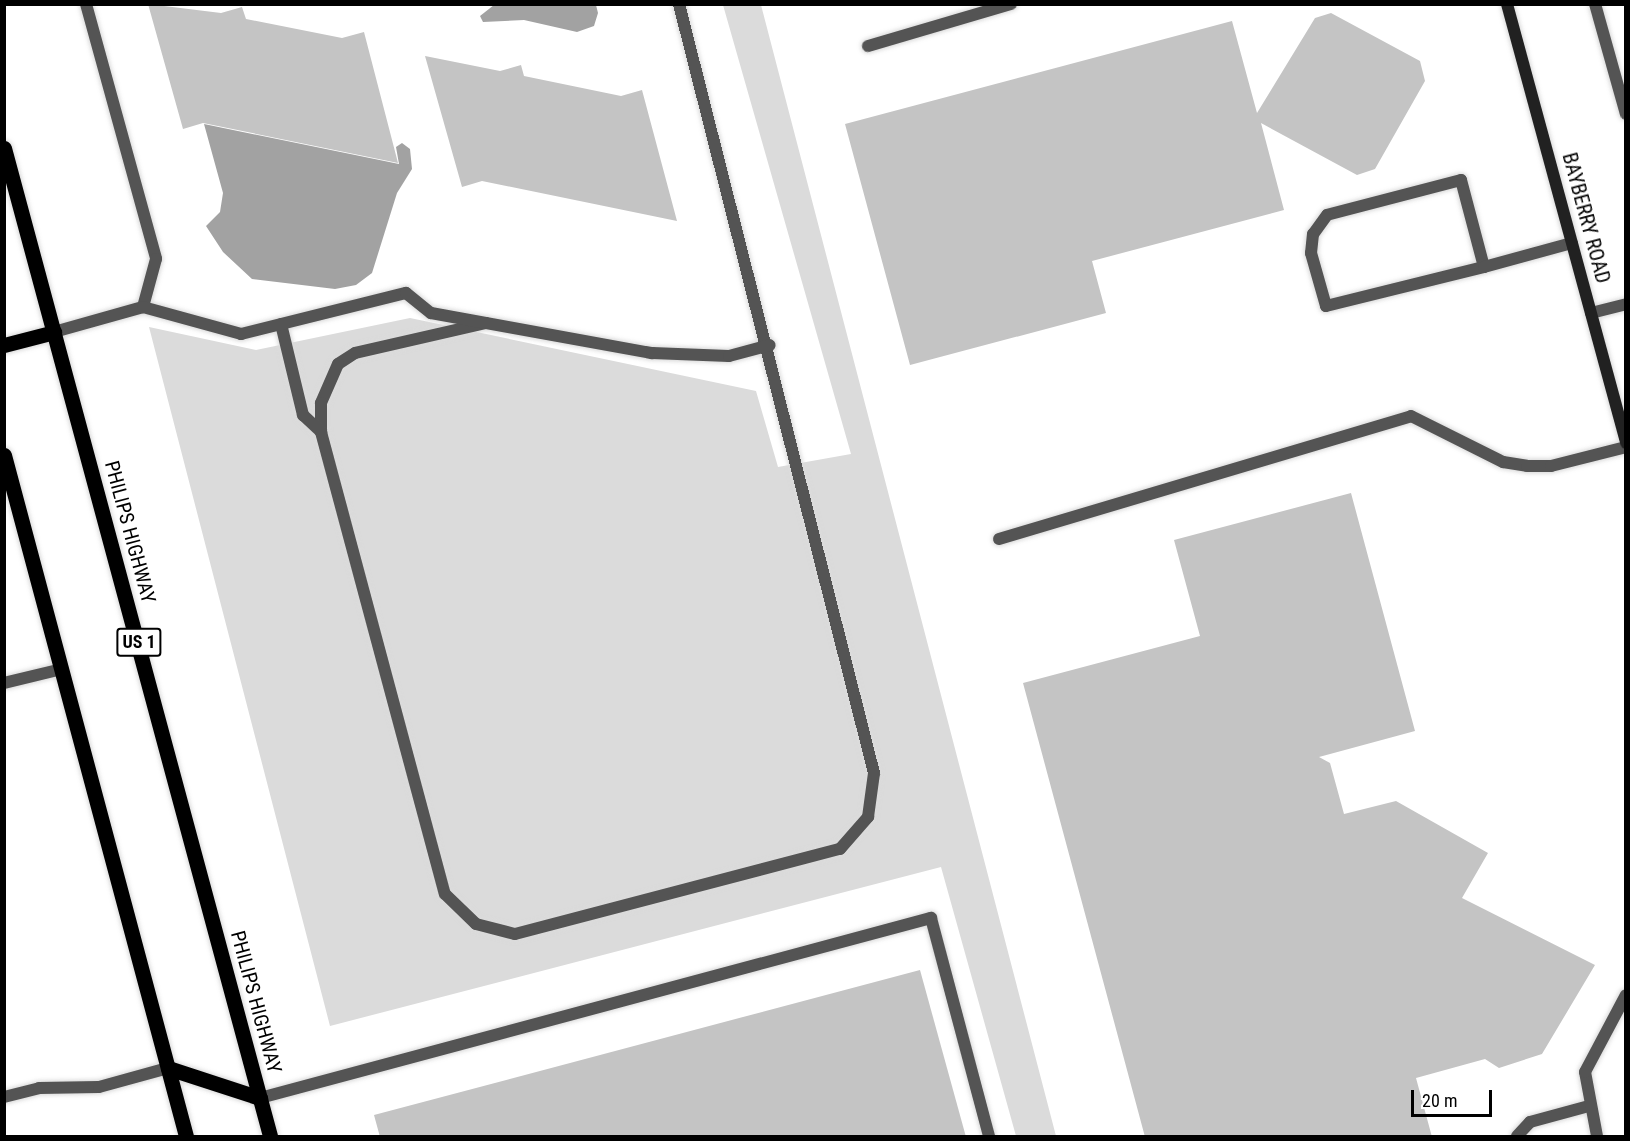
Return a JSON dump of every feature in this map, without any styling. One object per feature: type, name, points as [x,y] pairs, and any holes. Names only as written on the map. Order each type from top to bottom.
[{"type":"main road","name":"PHILIPS HIGHWAY","points":[[4,148],[270,1137]]},
{"type":"main road","points":[[4,345],[54,332]]},
{"type":"main road","points":[[4,454],[186,1137]]},
{"type":"main road","points":[[168,1068],[260,1098]]},
{"type":"street","name":"BAYBERRY ROAD","points":[[1507,4],[1626,445]]},
{"type":"lane","points":[[86,4],[156,259],[143,307]]},
{"type":"lane","points":[[486,323],[355,353],[327,381],[321,432],[445,894],[458,911],[495,932],[535,931],[840,849],[868,817],[874,773],[807,518],[770,345],[679,4]]},
{"type":"lane","points":[[868,46],[1011,4]]},
{"type":"lane","points":[[1595,4],[1626,114]]},
{"type":"lane","points":[[1484,267],[1461,180],[1327,215],[1313,234],[1311,253],[1326,306],[1484,267],[1572,243]]},
{"type":"lane","points":[[54,332],[143,307],[241,334],[406,293],[431,313],[688,356],[729,356],[770,345]]},
{"type":"lane","points":[[1591,313],[1626,304]]},
{"type":"lane","points":[[281,324],[303,416],[321,432]]},
{"type":"lane","points":[[999,539],[1411,416],[1503,462],[1527,466],[1551,466],[1626,445]]},
{"type":"lane","points":[[4,683],[62,669]]},
{"type":"lane","points":[[260,1098],[931,918],[989,1137]]},
{"type":"lane","points":[[1597,1137],[1589,1107],[1585,1072],[1626,995]]},
{"type":"lane","points":[[4,1097],[39,1088],[99,1087],[168,1068]]},
{"type":"lane","points":[[1517,1137],[1530,1122],[1589,1107]]},
{"type":"shaded area","points":[[494,5],[596,5],[598,13],[594,26],[577,32],[524,20],[483,22],[480,16]]},
{"type":"shaded area","points":[[723,5],[761,5],[1056,1136],[1016,1136],[941,867],[330,1026],[149,327],[256,350],[410,318],[756,391],[778,467],[851,454]]},
{"type":"shaded area","points":[[204,124],[399,164],[396,147],[402,143],[410,149],[412,169],[397,193],[372,273],[356,285],[335,289],[252,279],[223,252],[206,226],[220,212],[223,193]]},
{"type":"building","points":[[148,4],[221,13],[242,7],[246,19],[342,38],[364,32],[398,163],[203,123],[183,129]]},
{"type":"building","points":[[1331,13],[1420,61],[1425,81],[1375,169],[1357,175],[1261,123],[1284,210],[1092,261],[1106,313],[910,365],[845,124],[1232,21],[1257,113],[1315,18]]},
{"type":"building","points":[[425,56],[500,71],[521,65],[524,76],[621,96],[642,90],[677,221],[482,181],[462,187]]},
{"type":"building","points":[[1351,493],[1415,731],[1319,757],[1330,763],[1344,814],[1396,801],[1488,853],[1462,898],[1595,965],[1542,1054],[1499,1068],[1485,1059],[1416,1078],[1432,1137],[1145,1137],[1023,683],[1200,636],[1174,540]]},
{"type":"building","points":[[920,970],[966,1137],[380,1137],[374,1115]]}]
